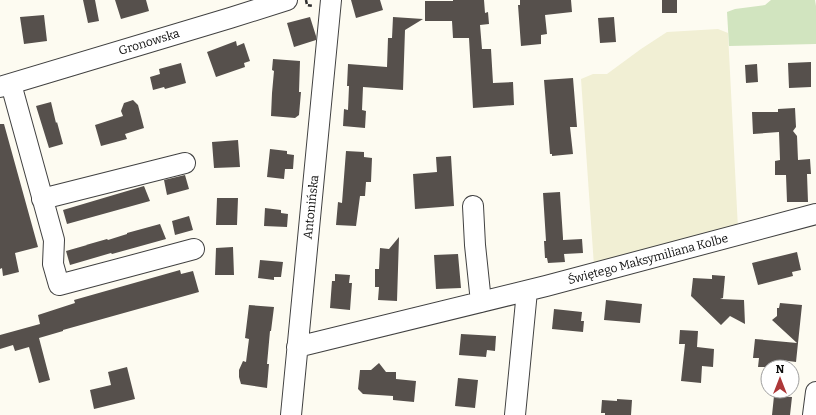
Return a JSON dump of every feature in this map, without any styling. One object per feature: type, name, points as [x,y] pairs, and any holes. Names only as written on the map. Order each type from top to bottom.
[{"type":"street","name":"Gronowska","points":[[194,249],[59,285],[53,264],[54,240],[6,85],[287,0]]},
{"type":"street","name":"Antonińska","points":[[291,415],[331,0]]},
{"type":"street","points":[[42,199],[185,163]]},
{"type":"street","points":[[473,206],[474,245],[481,302]]},
{"type":"street","name":"Świętego Maksymiliana Kolbe","points":[[297,347],[527,291],[816,214]]},
{"type":"street","points":[[515,415],[527,291]]},
{"type":"street","points":[[813,415],[816,392]]},
{"type":"shaded area","points":[[718,29],[728,33],[738,229],[594,266],[581,79],[593,74],[607,74],[667,32]]},
{"type":"green space","points":[[771,0],[815,0],[816,44],[729,46],[727,12],[735,9],[765,5]]},
{"type":"building","points":[[83,0],[95,0],[99,21],[88,23]]},
{"type":"building","points":[[115,0],[146,0],[149,11],[121,19]]},
{"type":"building","points":[[351,0],[380,0],[383,10],[356,18]]},
{"type":"building","points":[[484,0],[485,13],[488,12],[489,24],[480,25],[482,49],[491,49],[493,83],[513,82],[514,105],[473,108],[469,38],[453,38],[452,21],[425,21],[425,1]]},
{"type":"building","points":[[520,0],[571,0],[572,12],[545,15],[547,34],[541,35],[541,44],[521,46],[518,5],[520,5]]},
{"type":"building","points":[[662,0],[677,0],[677,13],[662,13]]},
{"type":"building","points":[[44,15],[47,41],[24,44],[20,17]]},
{"type":"building","points":[[310,17],[316,40],[294,47],[287,23]]},
{"type":"building","points":[[393,17],[423,19],[405,30],[403,90],[363,87],[362,110],[366,111],[365,128],[343,126],[344,109],[348,110],[348,64],[387,67],[388,38],[392,38]]},
{"type":"building","points":[[614,17],[616,42],[600,43],[598,18]]},
{"type":"building","points":[[236,41],[237,46],[244,43],[250,61],[244,63],[245,67],[216,77],[207,52]]},
{"type":"building","points":[[273,59],[300,61],[299,92],[301,92],[299,115],[295,118],[271,116],[274,71],[272,70]]},
{"type":"building","points":[[811,62],[811,87],[789,88],[788,63]]},
{"type":"building","points":[[181,63],[186,83],[165,89],[164,87],[153,90],[150,77],[160,74],[159,69]]},
{"type":"building","points":[[757,64],[758,82],[746,83],[745,65]]},
{"type":"building","points":[[573,78],[577,127],[570,127],[573,154],[552,156],[552,154],[550,154],[544,80]]},
{"type":"building","points":[[133,100],[138,105],[144,128],[125,134],[127,139],[101,146],[95,125],[123,116],[121,111],[124,103]]},
{"type":"building","points":[[51,102],[63,144],[49,148],[36,106]]},
{"type":"building","points":[[795,108],[796,127],[793,131],[797,136],[798,160],[810,159],[811,174],[807,174],[808,202],[787,202],[786,175],[775,175],[775,161],[780,160],[779,132],[753,134],[752,112],[778,112],[778,109]]},
{"type":"building","points":[[0,124],[4,124],[38,247],[15,253],[19,272],[3,276],[2,268],[0,269]]},
{"type":"building","points":[[238,140],[240,167],[214,168],[212,142]]},
{"type":"building","points":[[270,149],[287,151],[287,154],[294,155],[293,169],[285,169],[284,179],[267,177]]},
{"type":"building","points":[[346,151],[364,152],[364,157],[372,158],[371,182],[366,182],[365,196],[360,196],[356,226],[336,225],[338,202],[342,203]]},
{"type":"building","points":[[451,156],[454,206],[415,209],[413,174],[437,172],[436,157]]},
{"type":"building","points":[[185,175],[189,189],[167,195],[164,180]]},
{"type":"building","points":[[144,186],[150,201],[67,224],[63,210]]},
{"type":"building","points":[[560,192],[563,240],[582,239],[583,253],[564,254],[565,262],[548,263],[547,258],[545,258],[544,241],[546,241],[543,193]]},
{"type":"building","points":[[217,198],[238,198],[237,225],[216,225]]},
{"type":"building","points":[[265,208],[281,210],[281,213],[288,214],[287,227],[264,226]]},
{"type":"building","points":[[189,216],[193,230],[175,235],[172,221]]},
{"type":"building","points":[[160,224],[166,239],[70,265],[66,251]]},
{"type":"building","points":[[399,237],[397,301],[378,300],[379,287],[375,287],[375,269],[379,269],[380,248],[389,249]]},
{"type":"building","points":[[233,247],[234,275],[215,275],[216,248]]},
{"type":"building","points":[[797,252],[801,270],[792,272],[793,276],[758,285],[752,263]]},
{"type":"building","points":[[458,254],[461,288],[436,289],[434,255]]},
{"type":"building","points":[[260,260],[283,262],[281,277],[274,277],[274,280],[258,278]]},
{"type":"building","points":[[180,270],[181,274],[193,271],[199,292],[39,338],[50,380],[39,383],[29,347],[15,351],[13,345],[0,349],[0,335],[40,324],[38,315],[75,303],[74,300]]},
{"type":"building","points":[[335,274],[350,275],[349,283],[352,283],[350,310],[330,308],[332,281],[335,281]]},
{"type":"building","points":[[712,275],[725,276],[723,298],[720,299],[744,300],[745,324],[730,316],[721,325],[691,296],[693,278],[712,279]]},
{"type":"building","points":[[606,300],[642,304],[640,323],[604,320]]},
{"type":"building","points":[[780,303],[802,305],[796,359],[760,359],[760,367],[758,367],[759,358],[753,358],[755,339],[797,343],[772,320],[777,316],[777,308],[779,308]]},
{"type":"building","points":[[249,305],[274,307],[267,364],[269,364],[267,388],[241,384],[239,377],[239,370],[243,361],[246,362],[249,339],[245,338]]},
{"type":"building","points":[[554,309],[582,312],[581,321],[584,321],[583,332],[552,329]]},
{"type":"building","points":[[680,330],[698,331],[697,347],[714,349],[713,367],[702,366],[701,383],[681,381],[685,344],[679,344]]},
{"type":"building","points":[[461,334],[496,336],[495,351],[487,350],[486,357],[459,355]]},
{"type":"building","points":[[379,363],[386,372],[396,372],[396,379],[416,381],[414,402],[393,400],[393,396],[363,394],[358,389],[360,370],[371,370]]},
{"type":"building","points":[[127,367],[135,399],[94,409],[90,390],[111,385],[108,372]]},
{"type":"building","points":[[458,378],[478,380],[475,408],[455,406]]},
{"type":"building","points":[[617,399],[632,400],[631,415],[605,415],[605,413],[601,413],[602,400],[617,401]]},
{"type":"building","points":[[774,399],[792,399],[790,415],[772,415]]}]
